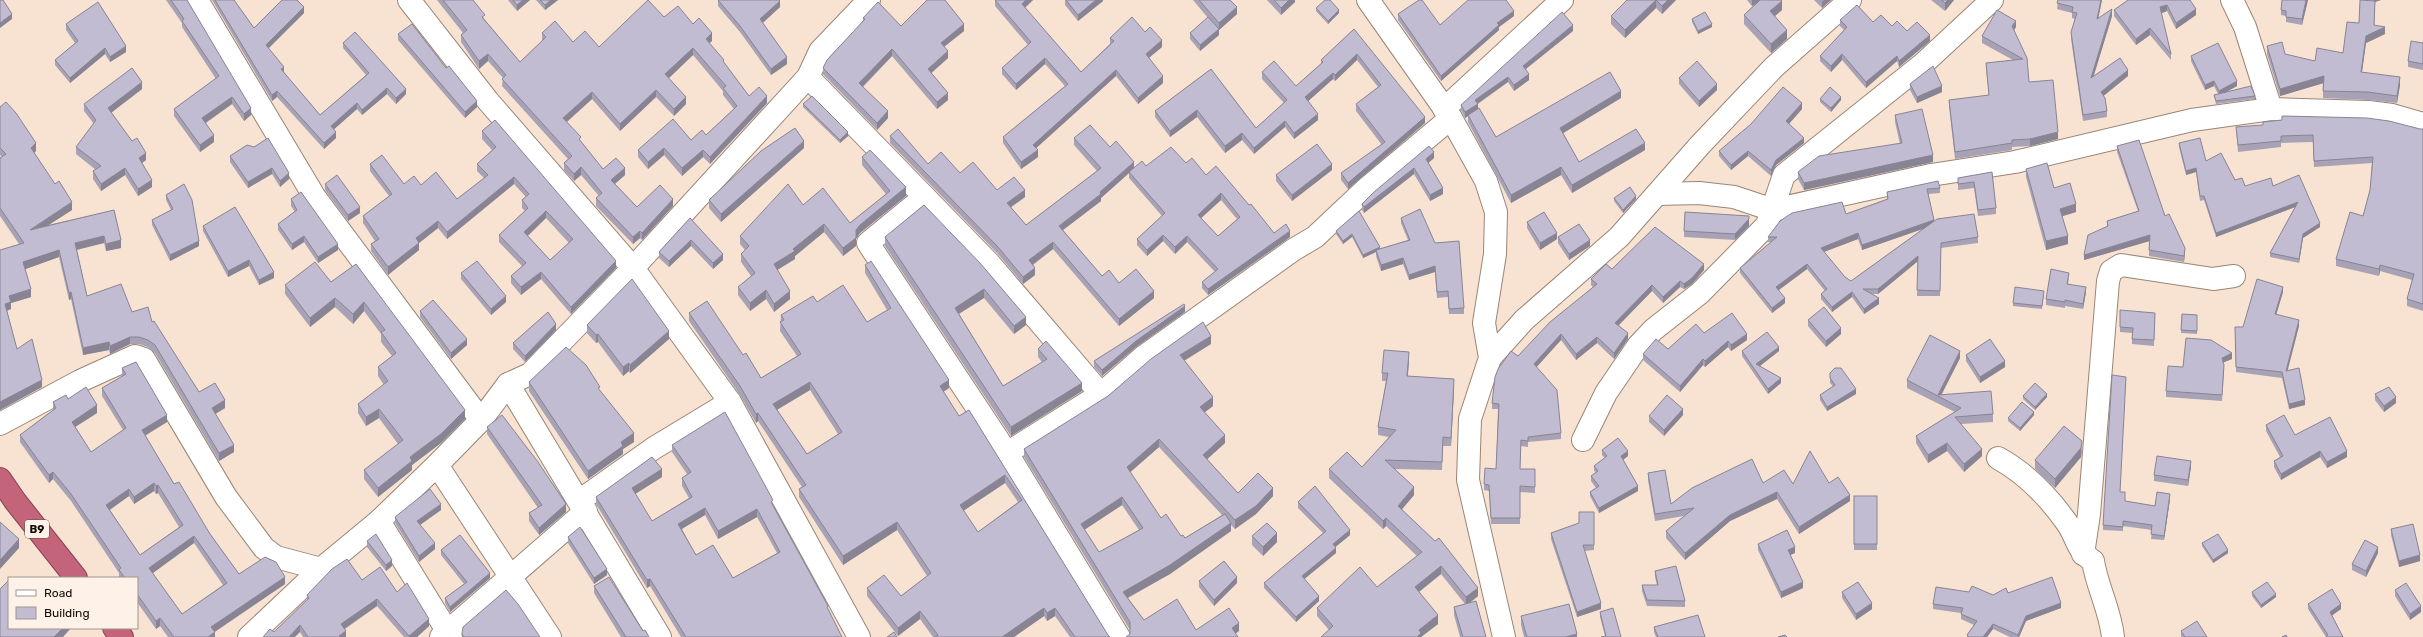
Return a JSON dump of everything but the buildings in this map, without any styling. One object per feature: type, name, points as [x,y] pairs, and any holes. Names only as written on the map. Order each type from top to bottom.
[{"type":"highway","name":"B9","points":[[0,479],[7,503],[75,577]]},
{"type":"highway","points":[[114,629],[122,637]]},
{"type":"street","points":[[197,0],[314,196],[482,420]]},
{"type":"street","points":[[409,0],[488,101],[633,268],[730,402],[859,637]]},
{"type":"street","points":[[249,637],[321,569],[379,521],[437,465],[482,420],[508,384],[530,374],[633,268],[808,77],[820,51],[869,0]]},
{"type":"street","points":[[1368,0],[1447,114],[1486,181],[1496,212],[1494,254],[1484,323],[1490,358]]},
{"type":"street","points":[[1007,453],[1101,394],[1143,357],[1293,250],[1316,237],[1447,114],[1562,0]]},
{"type":"street","points":[[1504,637],[1468,480],[1470,419],[1490,358],[1524,320],[1619,237],[1769,72],[1850,0]]},
{"type":"street","points":[[1583,440],[1606,393],[1638,346],[1653,330],[1700,293],[1735,260],[1767,225],[1784,175],[1924,63],[1992,0]]},
{"type":"street","points":[[2232,0],[2245,27],[2271,109]]},
{"type":"street","points":[[808,77],[923,198],[989,263],[1101,394]]},
{"type":"street","points":[[1657,194],[1699,193],[1734,197],[1773,210],[1930,175],[2015,162],[2192,120],[2271,109],[2368,112],[2392,115],[2423,124]]},
{"type":"street","points":[[923,198],[868,244],[1007,453],[1119,637]]},
{"type":"street","points":[[2082,554],[2089,514],[2108,281],[2111,271],[2121,266],[2213,279],[2234,276]]},
{"type":"street","points":[[0,424],[80,382],[135,356],[144,359],[226,498],[264,548],[276,557],[321,569]]},
{"type":"street","points":[[508,384],[583,506],[660,637]]},
{"type":"street","points":[[379,521],[447,635],[583,506],[654,448],[730,402]]},
{"type":"street","points":[[1998,458],[2030,478],[2068,523],[2082,554],[2093,560],[2095,572],[2110,614],[2114,637]]},
{"type":"street","points":[[437,465],[550,637]]},
{"type":"street","points":[[104,637],[112,629]]}]
